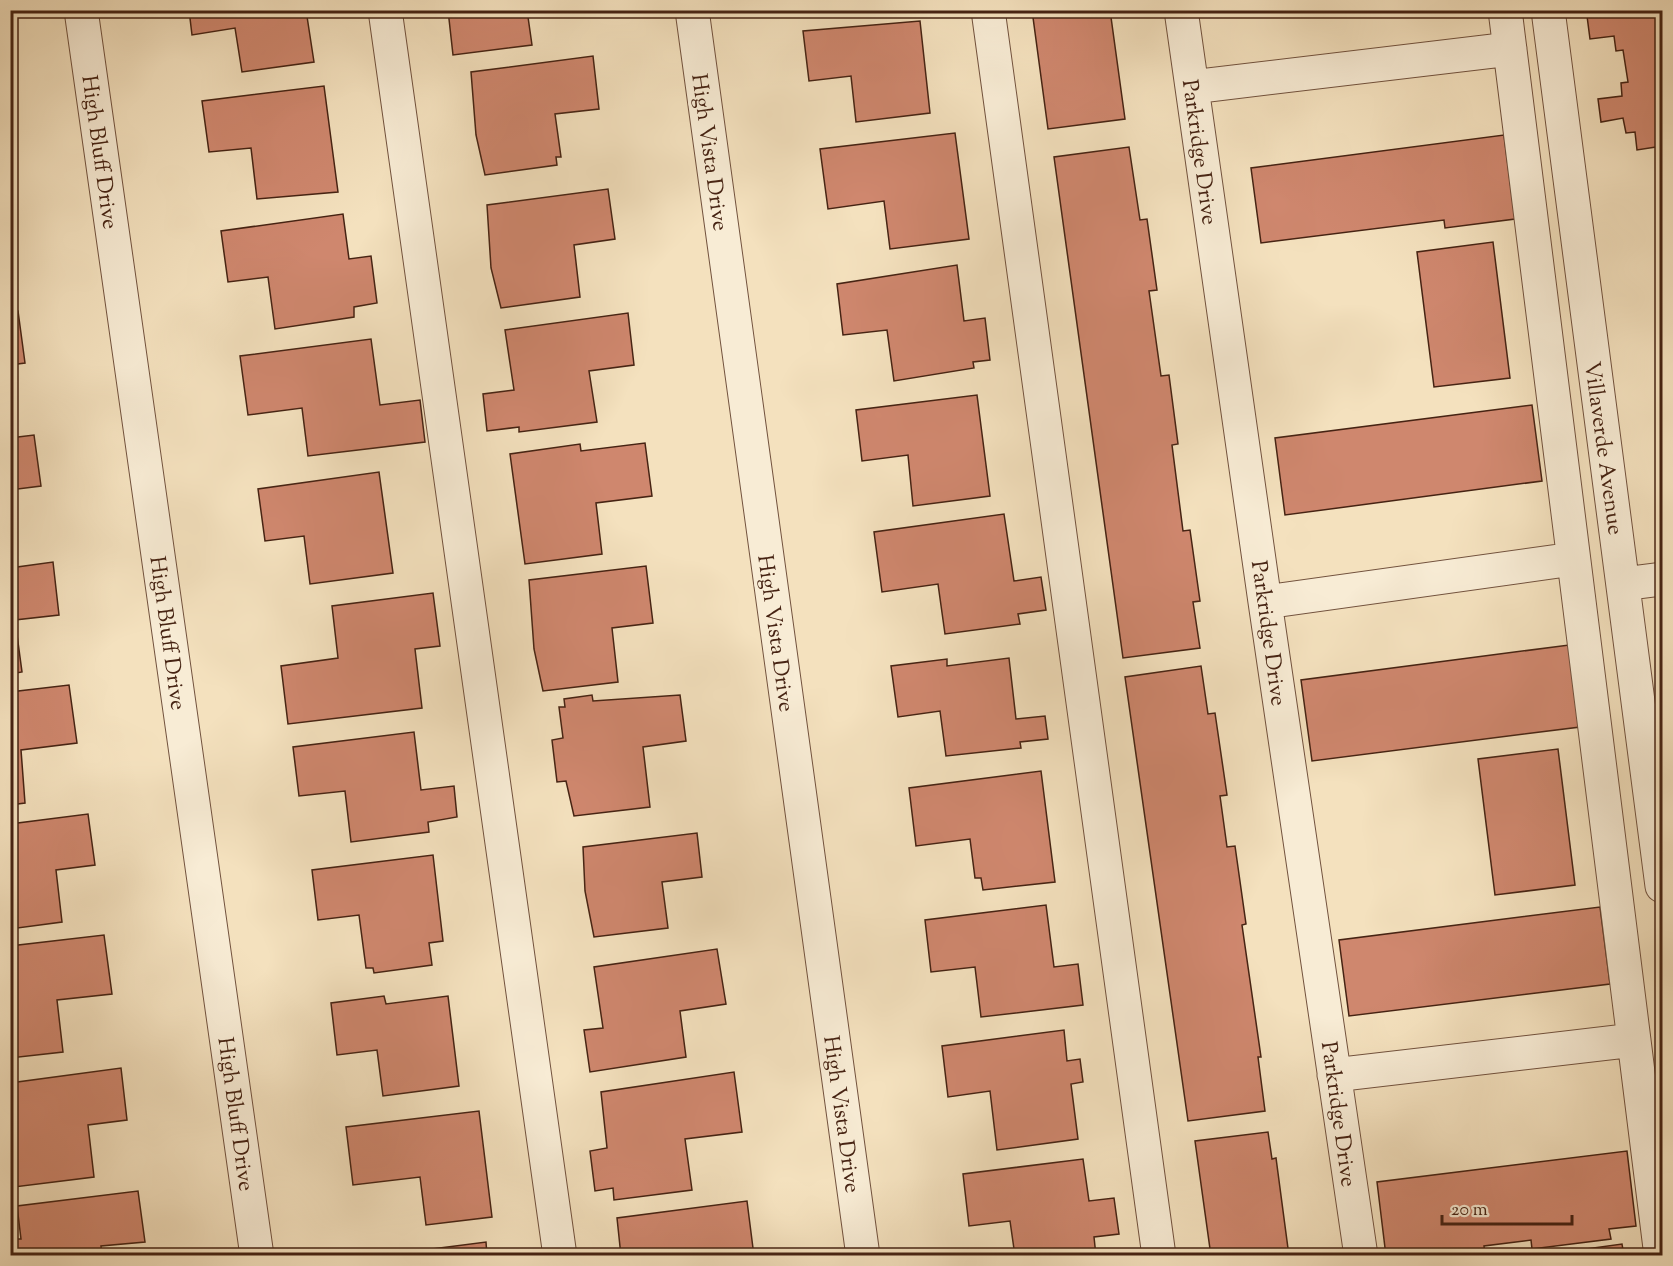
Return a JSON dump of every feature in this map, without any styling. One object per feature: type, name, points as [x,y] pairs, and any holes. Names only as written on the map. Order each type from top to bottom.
[{"type":"street","name":"High Bluff Drive","points":[[81,10],[257,1256]]},
{"type":"street","points":[[386,10],[560,1256]]},
{"type":"street","name":"High Vista Drive","points":[[692,10],[863,1256]]},
{"type":"street","points":[[988,10],[1159,1256]]},
{"type":"street","name":"Parkridge Drive","points":[[1181,10],[1361,1256]]},
{"type":"street","points":[[1505,10],[1661,1256]]},
{"type":"street","name":"Villaverde Avenue","points":[[1548,10],[1662,886]]},
{"type":"street","points":[[1192,87],[1510,49]]},
{"type":"street","points":[[1265,602],[1573,559]]},
{"type":"street","points":[[1623,584],[1662,579]]},
{"type":"street","points":[[1334,1075],[1634,1040]]},
{"type":"building","points":[[189,10],[306,10],[314,62],[242,72],[235,28],[192,35]]},
{"type":"building","points":[[448,10],[527,10],[532,45],[453,55]]},
{"type":"building","points":[[1032,10],[1110,10],[1125,119],[1048,129]]},
{"type":"building","points":[[1611,10],[1662,10],[1662,146],[1637,150],[1635,132],[1626,133],[1623,118],[1601,122],[1598,99],[1622,96],[1621,83],[1628,82],[1623,50],[1616,51],[1614,36],[1590,39],[1587,16],[1612,13]]},
{"type":"building","points":[[920,21],[930,113],[856,122],[851,76],[809,81],[803,31]]},
{"type":"building","points":[[593,56],[599,109],[555,114],[561,157],[556,157],[557,165],[485,175],[476,135],[471,72]]},
{"type":"building","points":[[324,86],[338,192],[257,199],[251,148],[209,152],[202,101]]},
{"type":"building","points":[[955,133],[969,239],[890,249],[884,201],[828,209],[820,149]]},
{"type":"building","points":[[1504,135],[1515,219],[1445,228],[1444,220],[1261,243],[1251,168]]},
{"type":"building","points":[[1129,147],[1140,220],[1147,219],[1157,290],[1149,291],[1161,376],[1169,375],[1178,444],[1172,445],[1183,531],[1190,530],[1200,601],[1193,602],[1200,648],[1123,658],[1054,157]]},
{"type":"building","points":[[1662,184],[1662,207],[1660,207],[1657,185]]},
{"type":"building","points":[[608,189],[615,239],[574,245],[580,297],[501,308],[491,268],[487,205]]},
{"type":"building","points":[[343,214],[349,259],[371,256],[377,303],[354,307],[354,317],[275,329],[268,277],[228,282],[221,231]]},
{"type":"building","points":[[1493,242],[1510,378],[1434,387],[1417,252]]},
{"type":"building","points":[[10,253],[16,293],[10,294]]},
{"type":"building","points":[[957,265],[964,321],[985,318],[990,360],[973,362],[974,368],[894,381],[887,330],[843,335],[837,284]]},
{"type":"building","points":[[18,311],[25,363],[10,365],[10,312]]},
{"type":"building","points":[[628,313],[634,365],[589,371],[597,422],[519,432],[519,427],[487,431],[483,394],[514,390],[505,330]]},
{"type":"building","points":[[1659,322],[1662,322],[1662,342]]},
{"type":"building","points":[[371,339],[380,405],[420,400],[425,442],[308,456],[302,408],[248,415],[240,356]]},
{"type":"building","points":[[977,395],[990,496],[913,506],[908,455],[862,461],[856,410]]},
{"type":"building","points":[[1532,405],[1542,481],[1285,515],[1275,438]]},
{"type":"building","points":[[34,435],[41,486],[10,490],[10,438]]},
{"type":"building","points":[[645,443],[652,496],[596,503],[602,554],[525,564],[510,454],[580,444],[581,451]]},
{"type":"building","points":[[379,472],[393,573],[310,584],[304,536],[265,541],[258,489]]},
{"type":"building","points":[[1004,514],[1014,581],[1041,577],[1046,610],[1018,614],[1020,624],[945,634],[938,584],[882,592],[874,532]]},
{"type":"building","points":[[53,562],[59,615],[15,620],[22,672],[10,674],[10,568]]},
{"type":"building","points":[[646,566],[653,623],[612,628],[618,682],[543,691],[534,649],[529,580]]},
{"type":"building","points":[[433,593],[440,646],[415,649],[422,708],[288,724],[281,666],[338,658],[332,606]]},
{"type":"building","points":[[1569,645],[1580,727],[1312,761],[1301,680]]},
{"type":"building","points":[[1009,658],[1016,719],[1045,716],[1048,739],[1020,742],[1021,748],[946,756],[940,711],[898,717],[891,666],[947,659],[947,666]]},
{"type":"building","points":[[1201,666],[1208,714],[1215,713],[1227,795],[1220,796],[1227,847],[1235,846],[1246,924],[1242,925],[1261,1057],[1258,1057],[1265,1111],[1188,1121],[1125,677]]},
{"type":"building","points":[[69,685],[77,743],[21,750],[25,803],[10,805],[10,692]]},
{"type":"building","points":[[592,695],[593,701],[680,695],[686,741],[643,747],[650,807],[574,816],[566,781],[557,782],[552,740],[563,738],[559,707],[565,707],[564,699]]},
{"type":"building","points":[[414,732],[421,790],[454,786],[457,817],[428,822],[429,832],[351,842],[345,791],[299,796],[293,747]]},
{"type":"building","points":[[1558,749],[1575,885],[1495,895],[1478,759]]},
{"type":"building","points":[[1041,771],[1055,882],[983,890],[981,878],[975,878],[970,839],[916,846],[909,788]]},
{"type":"building","points":[[88,814],[95,865],[56,870],[62,922],[10,929],[10,824]]},
{"type":"building","points":[[697,833],[702,877],[662,882],[668,928],[594,937],[585,891],[583,847]]},
{"type":"building","points":[[433,855],[443,941],[429,943],[432,965],[374,973],[373,968],[366,968],[359,915],[318,920],[312,870]]},
{"type":"building","points":[[1046,905],[1054,967],[1078,964],[1083,1005],[981,1017],[975,967],[931,972],[925,920]]},
{"type":"building","points":[[1600,907],[1610,984],[1349,1016],[1339,940]]},
{"type":"building","points":[[104,935],[112,994],[57,1000],[63,1052],[10,1058],[10,946]]},
{"type":"building","points":[[717,949],[726,1004],[680,1011],[686,1057],[590,1072],[584,1030],[603,1028],[594,967]]},
{"type":"building","points":[[384,996],[386,1004],[448,996],[459,1086],[383,1096],[377,1050],[337,1055],[331,1003]]},
{"type":"building","points":[[1064,1030],[1067,1061],[1080,1059],[1083,1082],[1071,1084],[1078,1139],[997,1150],[990,1091],[948,1097],[942,1046]]},
{"type":"building","points":[[121,1068],[127,1120],[88,1125],[94,1177],[14,1187],[10,1163],[10,1083]]},
{"type":"building","points":[[734,1072],[742,1132],[685,1139],[692,1190],[614,1200],[613,1188],[595,1191],[590,1151],[607,1148],[601,1092]]},
{"type":"building","points":[[479,1111],[492,1217],[426,1225],[420,1177],[353,1185],[346,1127]]},
{"type":"building","points":[[1268,1132],[1272,1159],[1276,1158],[1289,1256],[1211,1256],[1195,1141]]},
{"type":"building","points":[[1627,1151],[1636,1226],[1609,1229],[1611,1239],[1532,1249],[1531,1240],[1484,1246],[1485,1255],[1481,1256],[1415,1256],[1415,1254],[1386,1256],[1377,1182]]},
{"type":"building","points":[[1083,1159],[1089,1201],[1114,1198],[1119,1234],[1094,1237],[1096,1256],[1015,1256],[1010,1221],[969,1226],[963,1174]]},
{"type":"building","points":[[138,1191],[145,1242],[101,1246],[102,1256],[12,1256],[10,1239],[21,1239],[17,1206]]},
{"type":"building","points":[[747,1201],[754,1256],[621,1256],[617,1218]]},
{"type":"building","points":[[486,1242],[487,1256],[410,1256],[409,1252]]},
{"type":"building","points":[[1622,1244],[1624,1256],[1535,1256]]}]
